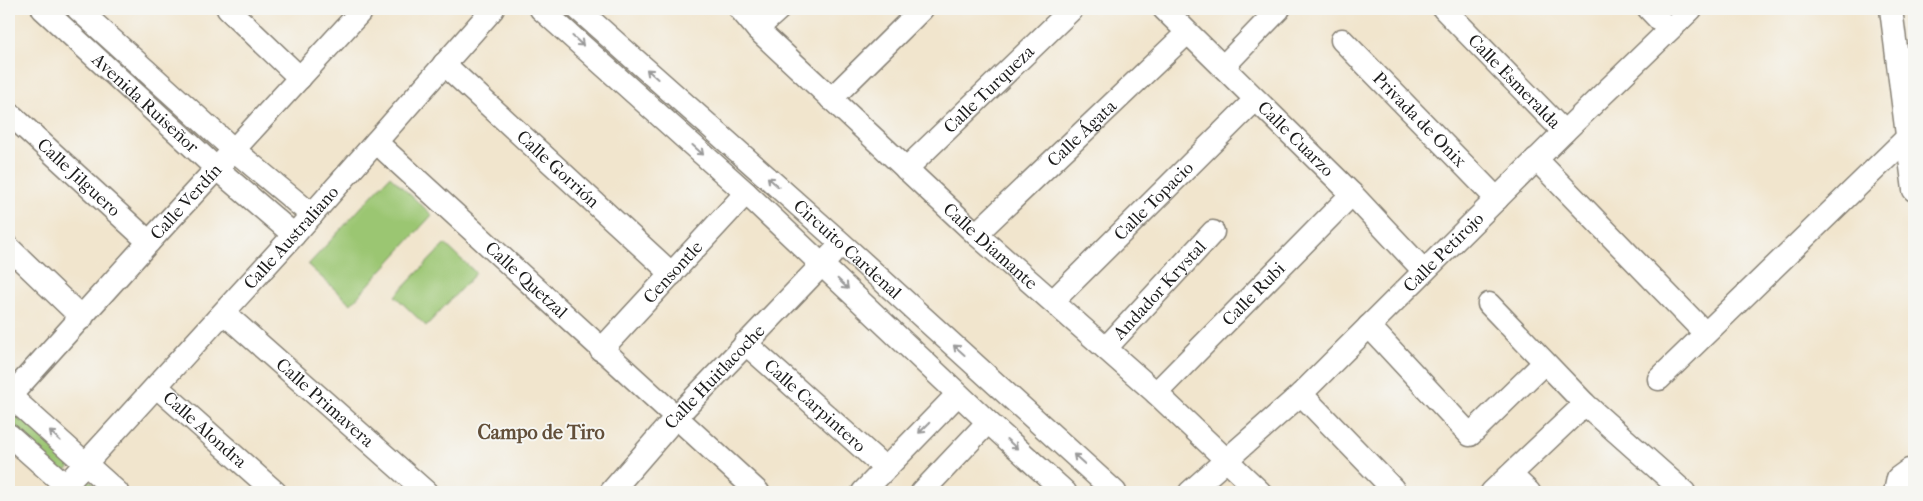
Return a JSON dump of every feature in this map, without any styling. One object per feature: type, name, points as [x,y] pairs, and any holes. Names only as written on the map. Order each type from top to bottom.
[{"type":"street","name":"Avenida Ruiseñor","points":[[43,9],[217,169],[294,236]]},
{"type":"street","name":"Avenida Ruiseñor","points":[[78,9],[234,150],[312,215]]},
{"type":"street","points":[[228,9],[300,78]]},
{"type":"street","name":"Calle Verdín","points":[[9,395],[82,318],[149,242],[363,9]]},
{"type":"street","name":"Calle Australiano","points":[[69,489],[85,463],[294,236],[493,9]]},
{"type":"street","name":"Circuito Cardenal","points":[[541,9],[746,193],[958,394],[1065,492]]},
{"type":"street","name":"Circuito Cardenal","points":[[578,9],[841,243],[1115,492]]},
{"type":"street","name":"Calle Diamante","points":[[740,9],[758,29],[906,169],[976,234],[1156,393],[1260,492]]},
{"type":"street","points":[[758,29],[779,9]]},
{"type":"street","points":[[832,99],[922,9]]},
{"type":"street","name":"Calle Turqueza","points":[[906,169],[1072,9]]},
{"type":"street","name":"Calle Cuarzo","points":[[1164,9],[1352,194],[1424,271]]},
{"type":"street","points":[[1223,67],[1279,9]]},
{"type":"street","name":"Calle Esmeralda","points":[[1444,9],[1564,132]]},
{"type":"street","points":[[1649,9],[1669,30]]},
{"type":"street","name":"Calle Petirojo","points":[[1190,492],[1301,394],[1536,159],[1691,9]]},
{"type":"street","points":[[1891,9],[1905,39],[1914,190]]},
{"type":"street","name":"Calle Ágata","points":[[976,234],[1187,32]]},
{"type":"street","name":"Privada de Onix","points":[[1342,40],[1497,199]]},
{"type":"street","name":"Calle Gorrión","points":[[444,64],[672,274]]},
{"type":"street","name":"Calle Topacio","points":[[1053,301],[1255,100]]},
{"type":"street","name":"Calle Jilguero","points":[[9,113],[149,242]]},
{"type":"street","points":[[1659,379],[1911,136]]},
{"type":"street","name":"Calle Quetzal","points":[[376,142],[758,492]]},
{"type":"street","points":[[1536,159],[1705,333]]},
{"type":"street","name":"Censontle","points":[[601,350],[746,193]]},
{"type":"street","name":"Calle Rubi","points":[[1156,393],[1352,194]]},
{"type":"street","name":"Andador Krystal","points":[[1106,348],[1213,232]]},
{"type":"street","name":"Calle Huitlacoche","points":[[611,492],[676,417],[841,243]]},
{"type":"street","points":[[9,248],[82,318]]},
{"type":"street","points":[[1489,304],[1585,404],[1684,492]]},
{"type":"street","name":"Calle Primavera","points":[[224,313],[426,492]]},
{"type":"street","points":[[1369,326],[1470,435],[1544,363]]},
{"type":"street","name":"Calle Carpintero","points":[[745,343],[885,468]]},
{"type":"street","name":"Calle Alondra","points":[[157,387],[275,492]]},
{"type":"street","points":[[862,492],[958,394]]},
{"type":"street","points":[[1301,394],[1393,489],[1393,492]]},
{"type":"street","points":[[9,395],[117,492]]},
{"type":"street","points":[[1492,492],[1585,404]]},
{"type":"street","points":[[922,492],[988,422]]},
{"type":"street","points":[[9,435],[69,489]]},
{"type":"street","points":[[1895,492],[1898,478],[1909,470],[1914,470]]},
{"type":"street","points":[[1511,475],[1529,492]]},
{"type":"green space","points":[[390,176],[432,215],[351,304],[308,265]]},
{"type":"green space","points":[[445,244],[476,273],[426,326],[395,296]]},
{"type":"green space","points":[[9,404],[74,462],[64,473],[9,424]]},
{"type":"green space","points":[[87,479],[106,492],[83,492],[81,484]]},
{"type":"district","name":"Campo de Tiro","points":[[541,432]]}]
